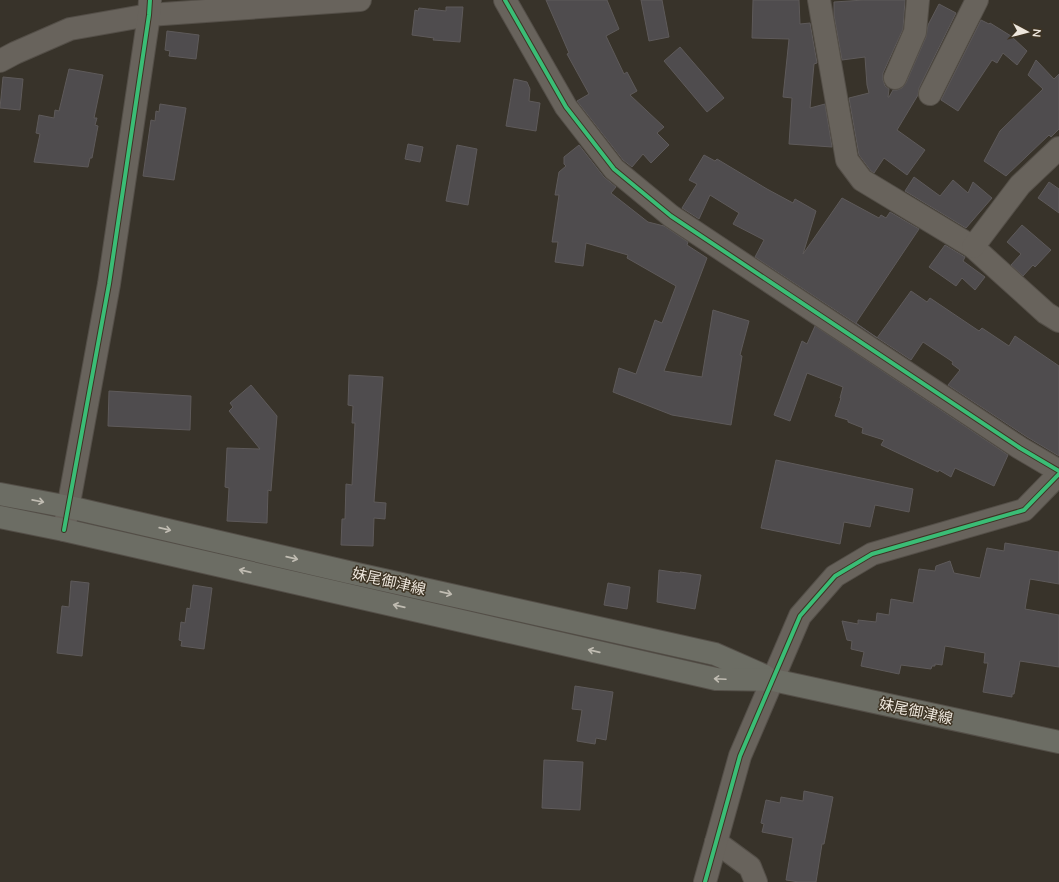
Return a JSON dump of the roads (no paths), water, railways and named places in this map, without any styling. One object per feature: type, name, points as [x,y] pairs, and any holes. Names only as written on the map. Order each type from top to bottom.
[{"type":"main road","name":"妹尾御津線","points":[[0,494],[69,507],[715,654],[773,680]]},
{"type":"main road","name":"妹尾御津線","points":[[0,517],[64,530],[716,679],[773,680],[1059,742]]},
{"type":"street","points":[[0,61],[70,29],[150,8],[360,0]]},
{"type":"street","points":[[505,0],[566,107],[614,169],[671,216],[1059,472],[1024,510],[872,554],[835,576],[800,616],[740,756],[705,882]]},
{"type":"street","points":[[819,0],[847,160],[862,180],[973,247],[1046,313],[1059,321]]},
{"type":"street","points":[[895,78],[915,32],[918,0]]},
{"type":"street","points":[[930,94],[977,0]]},
{"type":"street","points":[[64,530],[108,284],[150,8]]},
{"type":"street","points":[[973,247],[1020,185],[1059,148]]},
{"type":"street","points":[[716,842],[750,867],[756,882]]}]
